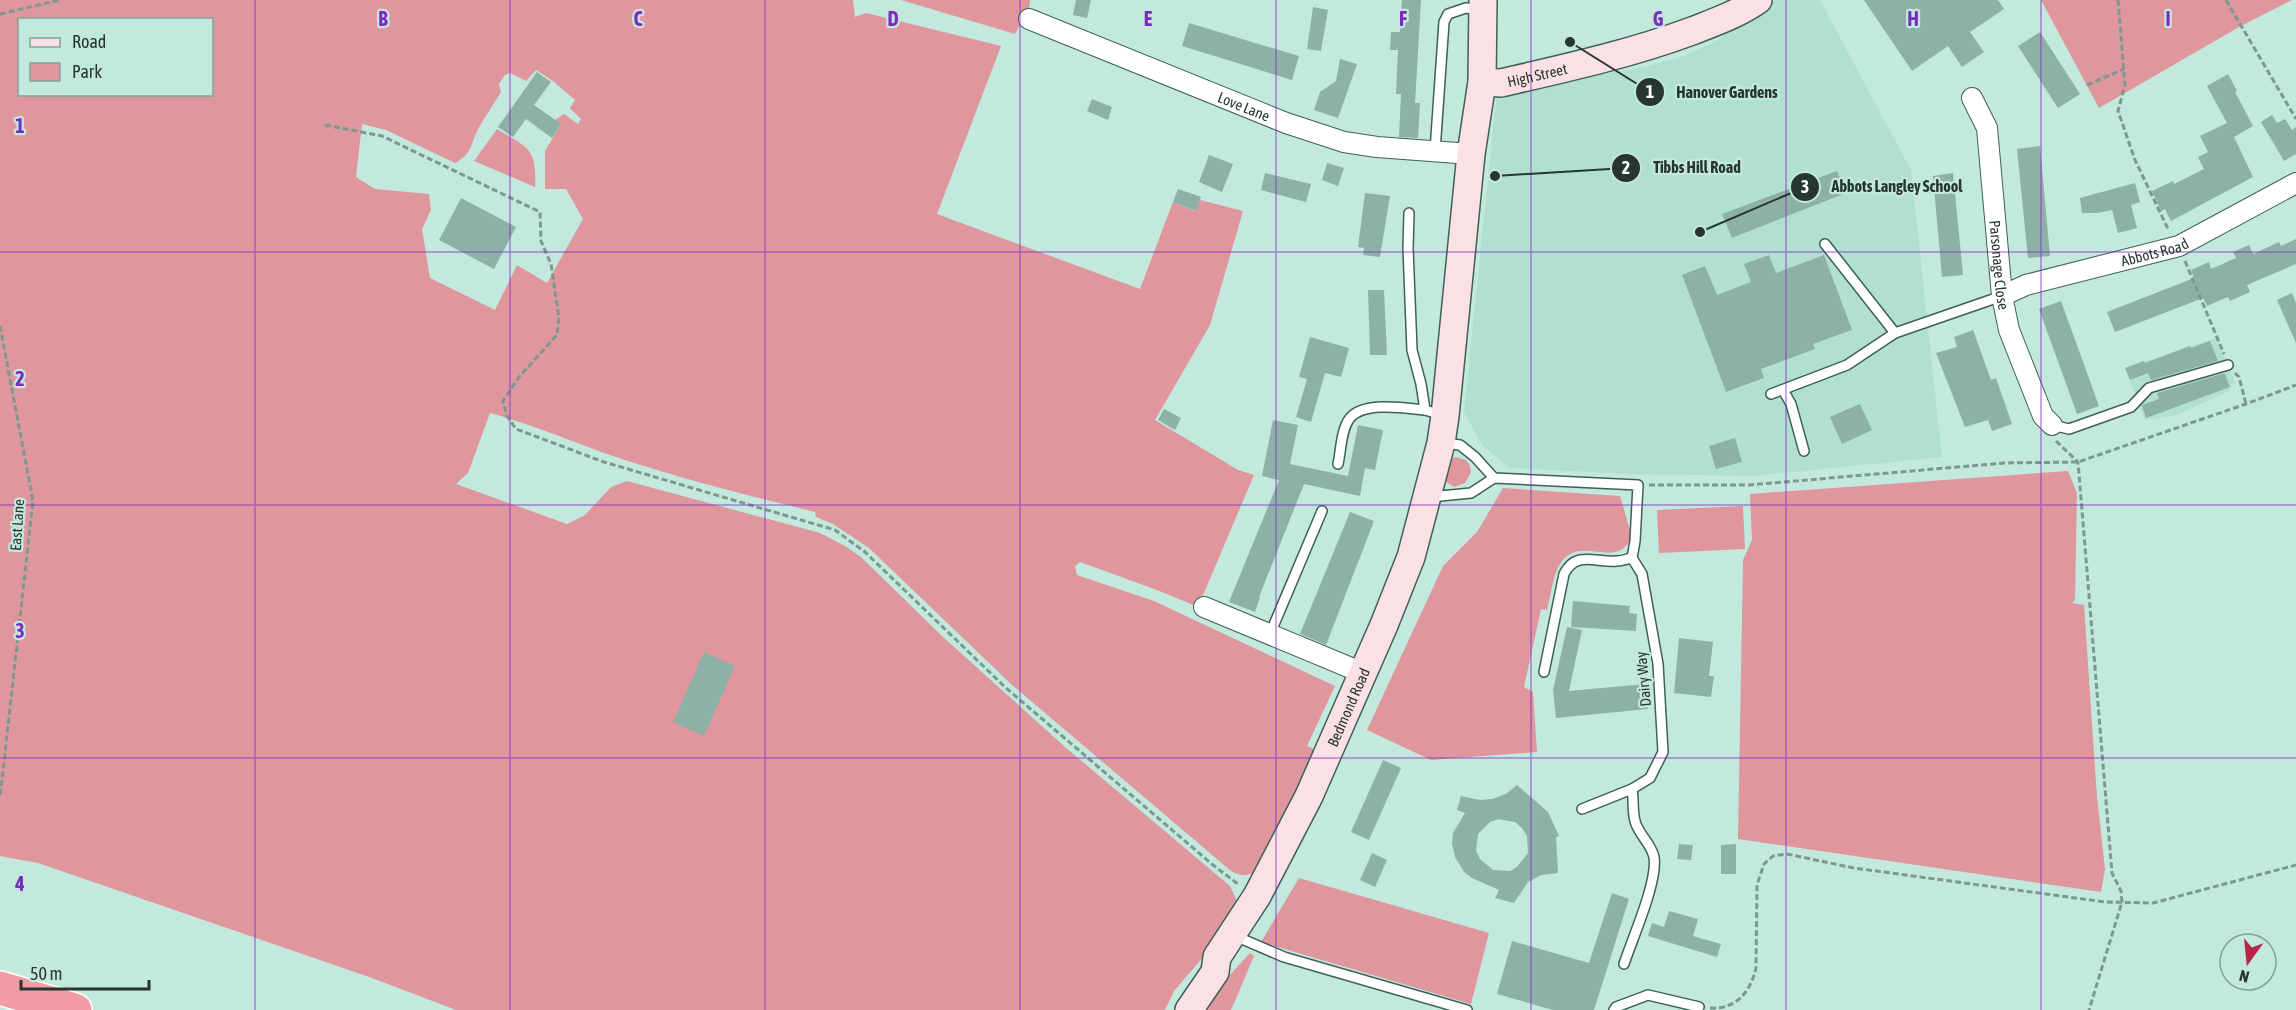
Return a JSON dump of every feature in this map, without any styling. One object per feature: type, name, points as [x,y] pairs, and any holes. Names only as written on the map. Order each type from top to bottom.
[{"type":"highway","points":[[0,988],[75,1010]]},
{"type":"street","name":"High Street","points":[[1482,82],[1501,83],[1625,54],[1708,25],[1745,9],[1758,0]]},
{"type":"street","name":"Bedmond Road","points":[[1173,1010],[1178,999],[1205,964],[1217,957],[1257,896],[1309,796],[1411,557],[1441,443],[1435,413],[1482,82],[1483,5]]},
{"type":"street","name":"Love Lane","points":[[1029,19],[1286,123],[1344,142],[1377,147],[1471,154]]},
{"type":"street","name":"Parsonage Close","points":[[1972,98],[1987,128],[2002,296],[2009,330],[2043,416],[2052,425]]},
{"type":"street","name":"Abbots Road","points":[[2002,296],[2026,285],[2179,246],[2296,183]]},
{"type":"street","points":[[1204,607],[1363,673]]},
{"type":"street","name":"Bedmond Road","points":[[1188,1010],[1215,972],[1217,957]]},
{"type":"lane","points":[[1435,151],[1444,22],[1448,14],[1483,5]]},
{"type":"lane","points":[[1408,213],[1412,350],[1421,384],[1435,413]]},
{"type":"lane","points":[[1825,244],[1894,333]]},
{"type":"lane","points":[[1771,394],[1847,365],[1894,333],[2002,296]]},
{"type":"lane","points":[[2052,425],[2069,429],[2132,406],[2149,388],[2228,365]]},
{"type":"lane","points":[[1783,390],[1791,404],[1804,451]]},
{"type":"lane","points":[[1338,465],[1346,427],[1349,419],[1357,412],[1379,407],[1435,413]]},
{"type":"lane","points":[[1441,443],[1460,445],[1475,457],[1494,478]]},
{"type":"lane","points":[[1427,498],[1471,493],[1494,478],[1638,485],[1632,558],[1617,561],[1576,560],[1568,565],[1564,574],[1544,672]]},
{"type":"lane","points":[[1270,634],[1322,511]]},
{"type":"lane","name":"Dairy Way","points":[[1582,809],[1632,789],[1650,778],[1663,752],[1658,664],[1642,574],[1632,558]]},
{"type":"lane","points":[[1624,964],[1646,899],[1654,857],[1634,819],[1632,789]]},
{"type":"lane","points":[[1232,935],[1284,957],[1467,1010]]},
{"type":"lane","points":[[1614,1010],[1616,1007],[1648,995],[1699,1007]]},
{"type":"path","points":[[0,14],[60,0]]},
{"type":"path","points":[[2118,0],[2125,85],[2118,111],[2135,160],[2168,230],[2179,246],[2228,365],[2239,376],[2246,405]]},
{"type":"path","points":[[2226,0],[2296,119]]},
{"type":"path","points":[[2087,85],[2124,69]]},
{"type":"path","points":[[325,125],[382,136],[540,212],[541,241],[551,264],[559,318],[557,335],[519,377],[502,401],[507,416],[516,429],[604,462],[835,530],[865,552],[1006,688],[1213,865],[1257,896]]},
{"type":"path","name":"East Lane","points":[[0,326],[33,501],[0,798]]},
{"type":"path","points":[[1638,485],[1749,485],[2004,464],[2078,462],[2246,405],[2296,385]]},
{"type":"path","points":[[2052,425],[2056,441],[2078,462],[2112,873],[2121,891],[2122,903],[2089,1010]]},
{"type":"path","points":[[0,761],[4,768]]},
{"type":"path","points":[[1699,1007],[1716,1009],[1730,1006],[1748,990],[1756,968],[1757,885],[1764,864],[1773,855],[1787,854],[1854,868],[2122,903],[2153,903],[2296,865]]},
{"type":"shaded area","points":[[1776,0],[1820,0],[1911,170],[1942,457],[1754,476],[1632,474],[1510,468],[1482,445],[1464,412],[1496,99],[1502,91],[1645,67],[1681,57],[1713,43]]},
{"type":"shaded area","points":[[2216,338],[2235,382],[2229,391],[2177,415],[2145,420],[2125,368]]},
{"type":"green space","points":[[0,0],[853,0],[855,17],[866,13],[1001,46],[937,214],[1140,289],[1173,202],[1195,211],[1200,200],[1243,211],[1210,325],[1155,420],[1238,470],[1254,475],[1198,607],[1080,562],[1075,566],[1077,575],[1154,601],[1335,686],[1307,746],[1321,752],[1262,866],[1251,874],[1239,875],[1231,871],[1011,684],[869,548],[833,524],[816,517],[815,512],[658,470],[490,413],[468,473],[456,484],[567,524],[585,515],[611,487],[627,481],[820,533],[861,557],[943,637],[1065,747],[1230,886],[1239,905],[1222,935],[1174,991],[1165,1010],[456,1010],[372,978],[38,863],[0,856]],"holes":[[[536,70],[575,100],[570,108],[581,119],[578,124],[564,114],[555,120],[561,124],[545,151],[545,189],[566,189],[583,219],[547,283],[517,265],[495,310],[430,278],[422,229],[431,210],[429,194],[375,189],[356,177],[362,124],[386,130],[455,163],[465,156],[470,148],[478,129],[501,92],[499,84],[505,75],[510,73],[526,81]]]},
{"type":"green space","points":[[901,0],[1030,0],[1029,9],[1015,34]]},
{"type":"green space","points":[[2041,0],[2292,0],[2239,27],[2099,108]]},
{"type":"green space","points":[[497,129],[528,150],[534,164],[535,187],[474,161]]},
{"type":"green space","points":[[1455,457],[1466,460],[1471,472],[1465,483],[1454,487],[1445,481],[1445,478],[1448,464]]},
{"type":"green space","points":[[2068,471],[2077,493],[2075,600],[2072,603],[2084,605],[2097,797],[2105,869],[2101,892],[1738,839],[1743,560],[1752,540],[1750,494]]},
{"type":"green space","points":[[1503,488],[1620,496],[1632,537],[1625,547],[1617,551],[1608,553],[1580,551],[1570,554],[1562,561],[1556,572],[1547,610],[1541,609],[1524,687],[1533,692],[1537,752],[1431,760],[1367,730],[1443,566],[1477,532]]},
{"type":"green space","points":[[1743,506],[1745,549],[1659,553],[1657,510]]},
{"type":"green space","points":[[1299,878],[1489,933],[1471,1004],[1261,942]]},
{"type":"green space","points":[[1250,953],[1254,956],[1231,1010],[1203,1010],[1219,987]]},
{"type":"building","points":[[1076,0],[1091,0],[1087,18],[1073,15]]},
{"type":"building","points":[[1402,0],[1421,0],[1415,103],[1420,103],[1418,138],[1399,137],[1401,94],[1396,94],[1398,50],[1390,50],[1391,32],[1400,32]]},
{"type":"building","points":[[1864,0],[1998,0],[2004,9],[1970,32],[1984,52],[1962,67],[1948,46],[1912,71]]},
{"type":"building","points":[[1313,7],[1328,10],[1321,51],[1307,49]]},
{"type":"building","points":[[1189,23],[1299,56],[1292,80],[1182,46]]},
{"type":"building","points":[[2040,32],[2080,94],[2058,108],[2018,46]]},
{"type":"building","points":[[1340,59],[1357,64],[1338,118],[1314,110],[1320,92],[1336,81]]},
{"type":"building","points":[[537,72],[551,82],[534,105],[561,124],[552,138],[526,119],[513,137],[498,127]]},
{"type":"building","points":[[2228,74],[2253,126],[2234,137],[2253,177],[2171,221],[2165,209],[2161,211],[2152,191],[2173,181],[2174,184],[2204,169],[2198,157],[2208,152],[2200,136],[2227,123],[2207,86]]},
{"type":"building","points":[[1092,99],[1112,107],[1108,120],[1087,111]]},
{"type":"building","points":[[2272,115],[2277,123],[2285,119],[2292,130],[2296,127],[2296,154],[2284,161],[2261,122]]},
{"type":"building","points":[[2040,146],[2050,256],[2028,258],[2017,149]]},
{"type":"building","points":[[1209,155],[1233,164],[1222,192],[1199,182]]},
{"type":"building","points":[[1327,163],[1344,168],[1338,186],[1322,180]]},
{"type":"building","points":[[1837,171],[1846,193],[1732,238],[1722,214]]},
{"type":"building","points":[[1265,173],[1311,184],[1306,202],[1261,190]]},
{"type":"building","points":[[1953,173],[1963,275],[1942,277],[1933,176]]},
{"type":"building","points":[[2135,183],[2140,202],[2131,205],[2137,228],[2118,233],[2112,210],[2082,213],[2080,198]]},
{"type":"building","points":[[1178,189],[1201,197],[1196,211],[1173,202]]},
{"type":"building","points":[[1365,193],[1390,196],[1380,257],[1363,255],[1364,248],[1358,247]]},
{"type":"building","points":[[461,198],[516,227],[494,269],[439,240]]},
{"type":"building","points":[[2296,239],[2296,264],[2247,285],[2250,292],[2230,301],[2228,297],[2207,306],[2203,298],[2115,332],[2107,312],[2194,278],[2191,270],[2209,262],[2211,269],[2236,258],[2233,252],[2249,245],[2253,254],[2279,242],[2281,246]]},
{"type":"building","points":[[1769,255],[1776,273],[1824,255],[1852,330],[1813,344],[1815,349],[1761,369],[1764,378],[1726,392],[1682,275],[1705,266],[1717,295],[1751,282],[1744,264]]},
{"type":"building","points":[[1368,290],[1384,290],[1387,355],[1370,355]]},
{"type":"building","points":[[2292,293],[2296,303],[2296,343],[2277,300]]},
{"type":"building","points":[[2061,301],[2099,406],[2077,414],[2039,309]]},
{"type":"building","points":[[1973,330],[1991,380],[1996,378],[2012,424],[1992,431],[1988,420],[1965,427],[1936,353],[1957,347],[1954,337]]},
{"type":"building","points":[[1310,337],[1349,348],[1341,377],[1325,373],[1311,422],[1296,417],[1307,379],[1299,377]]},
{"type":"building","points":[[2210,341],[2218,361],[2151,380],[2148,373],[2130,380],[2125,368],[2190,346],[2191,348]]},
{"type":"building","points":[[2225,374],[2230,387],[2146,418],[2142,405],[2159,399],[2157,393]]},
{"type":"building","points":[[1860,404],[1872,430],[1842,444],[1830,417]]},
{"type":"building","points":[[1164,409],[1181,418],[1175,430],[1158,420]]},
{"type":"building","points":[[1273,420],[1298,425],[1290,464],[1348,476],[1358,425],[1383,430],[1375,470],[1365,468],[1360,496],[1304,484],[1255,612],[1229,602],[1279,480],[1262,476]]},
{"type":"building","points":[[1735,438],[1742,462],[1716,469],[1709,446]]},
{"type":"building","points":[[1350,512],[1374,521],[1326,645],[1300,634]]},
{"type":"building","points":[[1573,601],[1630,606],[1629,613],[1637,614],[1636,631],[1571,627]]},
{"type":"building","points":[[1567,627],[1582,630],[1569,691],[1645,684],[1648,709],[1556,718],[1553,690]]},
{"type":"building","points":[[1679,638],[1713,642],[1709,676],[1714,676],[1711,697],[1674,693]]},
{"type":"building","points":[[704,652],[735,666],[704,736],[673,722]]},
{"type":"building","points":[[1383,760],[1401,768],[1369,840],[1351,832]]},
{"type":"building","points":[[1517,785],[1548,812],[1559,836],[1556,837],[1558,873],[1541,875],[1528,882],[1514,903],[1495,898],[1499,890],[1464,872],[1455,857],[1452,844],[1453,833],[1465,813],[1457,810],[1461,796],[1480,800],[1506,794]],"holes":[[[1498,819],[1515,822],[1527,836],[1528,853],[1517,867],[1510,871],[1493,870],[1480,859],[1476,851],[1478,834],[1490,822]]]},
{"type":"building","points":[[1679,844],[1693,845],[1691,860],[1677,859]]},
{"type":"building","points":[[1736,844],[1736,874],[1721,874],[1721,845]]},
{"type":"building","points":[[1372,853],[1387,860],[1375,887],[1360,880]]},
{"type":"building","points":[[1612,893],[1629,899],[1594,1010],[1553,1010],[1497,994],[1512,941],[1589,963]]},
{"type":"building","points":[[1669,911],[1698,919],[1693,936],[1721,944],[1717,957],[1648,936],[1652,923],[1664,927]]},
{"type":"place","name":"Hanover Gardens","points":[[1570,42]]},
{"type":"place","name":"Tibbs Hill Road","points":[[1495,176]]},
{"type":"place","name":"Abbots Langley School","points":[[1700,232]]}]
